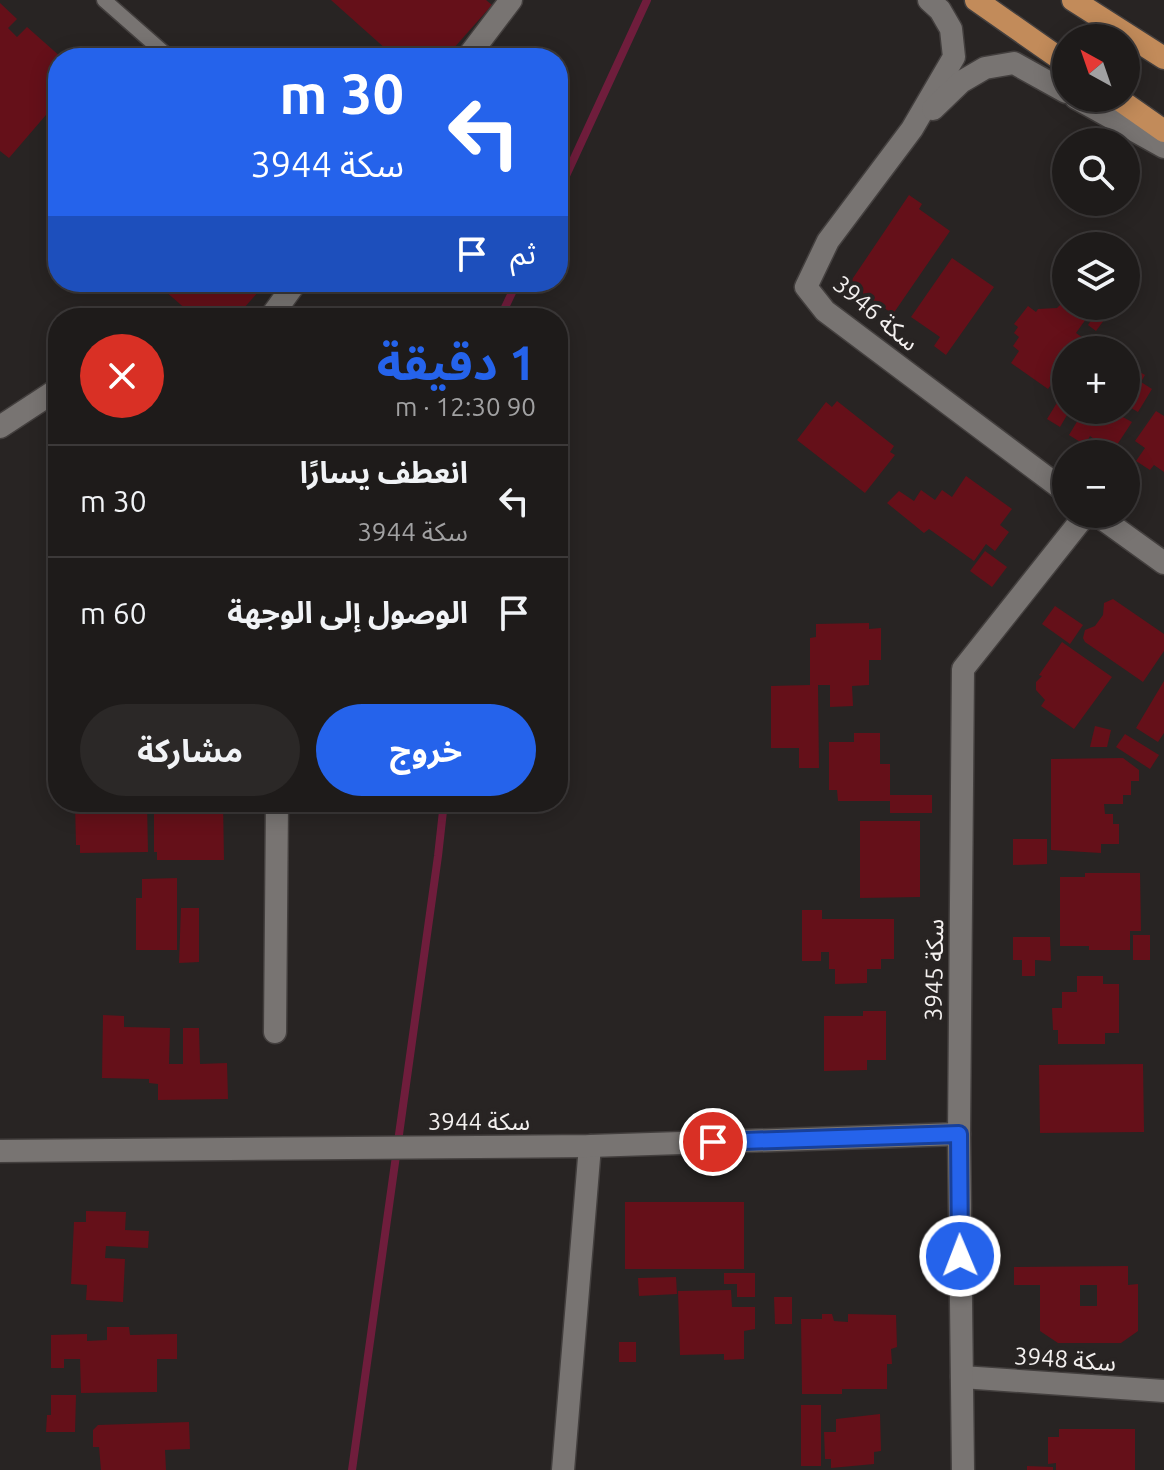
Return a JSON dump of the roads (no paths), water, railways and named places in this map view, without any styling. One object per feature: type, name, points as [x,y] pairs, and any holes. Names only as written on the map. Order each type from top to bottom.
[{"type":"main road","points":[[976,0],[1052,53]]},
{"type":"main road","points":[[1064,0],[1099,24]]},
{"type":"main road","points":[[1073,0],[1164,58]]},
{"type":"main road","points":[[1140,53],[1164,69]]},
{"type":"main road","points":[[1137,112],[1164,131]]},
{"type":"street","points":[[475,48],[511,0]]},
{"type":"street","name":"سكة 3946","points":[[929,0],[940,10],[951,29],[954,57],[912,129],[828,241],[806,287],[825,311],[1052,481]]},
{"type":"street","name":"سكة 3946","points":[[912,129],[961,82],[985,68],[1014,63],[1052,84]]},
{"type":"street","points":[[1101,112],[1164,147]]},
{"type":"street","points":[[0,427],[48,396]]},
{"type":"street","name":"سكة 3945","points":[[963,1470],[959,1134],[963,669],[1075,528]]},
{"type":"street","points":[[1115,528],[1164,563]]},
{"type":"street","points":[[275,1032],[277,812]]},
{"type":"street","name":"سكة 3944","points":[[0,1151],[590,1146],[959,1134]]},
{"type":"street","points":[[563,1470],[590,1146]]},
{"type":"street","name":"سكة 3948","points":[[962,1377],[1164,1391]]},
{"type":"lane","points":[[104,0],[159,48]]},
{"type":"waterway","points":[[568,171],[647,0]]},
{"type":"waterway","points":[[505,308],[512,292]]},
{"type":"waterway","points":[[352,1470],[443,812]]}]
